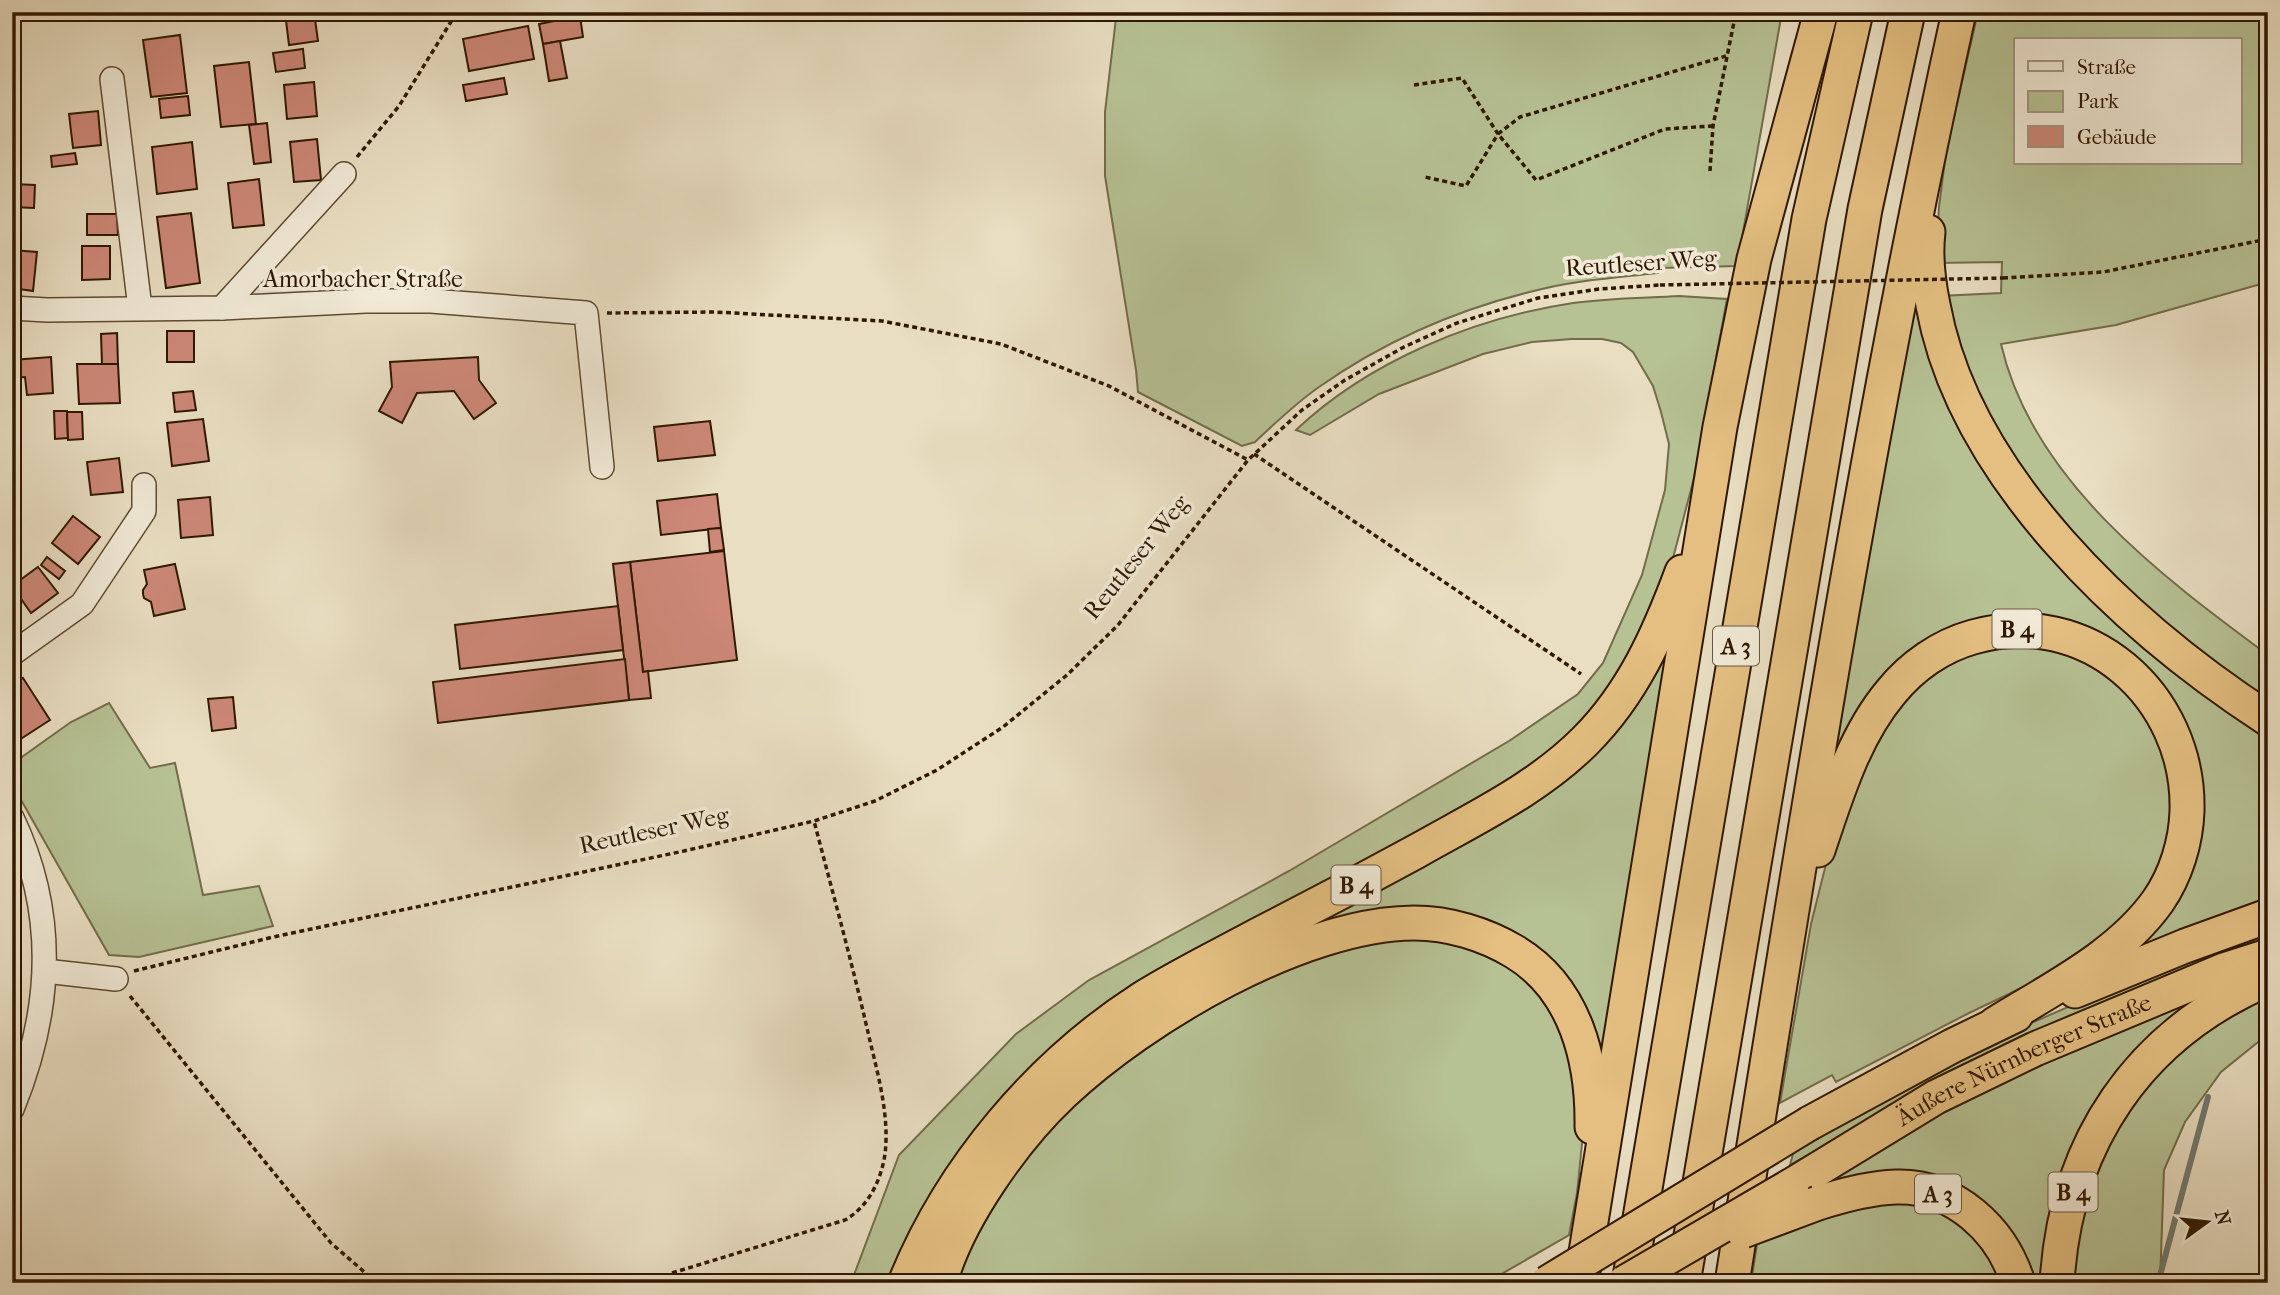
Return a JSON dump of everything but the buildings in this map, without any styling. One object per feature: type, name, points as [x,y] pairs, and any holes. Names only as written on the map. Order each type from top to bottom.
[{"type":"highway","points":[[1581,1283],[1720,428],[1754,260],[1821,12]]},
{"type":"highway","name":"A 3","points":[[1630,1280],[1809,219],[1856,12]]},
{"type":"highway","name":"A 3","points":[[1683,1283],[1862,223],[1908,12]]},
{"type":"highway","points":[[1957,24],[1927,236],[1927,273],[1937,329],[1953,379],[1978,429],[2013,484],[2058,541],[2113,598],[2167,647],[2268,719]]},
{"type":"highway","points":[[1732,1283],[1786,945],[1875,427],[1916,208],[1957,24]]},
{"type":"highway","name":"B 4","points":[[905,1283],[930,1230],[981,1151],[1026,1097],[1080,1046],[1142,999],[1179,977],[1356,884],[1511,798],[1546,774],[1585,741],[1626,691],[1660,629],[1682,570],[1720,428]]},
{"type":"highway","name":"B 4","points":[[1786,945],[1843,779],[1864,734],[1891,691],[1916,667],[1940,650],[1994,631],[2024,629],[2054,632],[2079,641],[2118,662],[2147,692],[2166,721],[2184,769],[2187,795],[2183,843],[2175,869],[2160,898],[2127,936],[2088,965],[1995,1024]]},
{"type":"highway","name":"Äußere Nürnberger Straße","points":[[1547,1283],[1810,1123],[1995,1024],[2173,951],[2268,916]]},
{"type":"highway","points":[[940,1283],[944,1268],[971,1212],[997,1172],[1026,1133],[1061,1095],[1096,1065],[1199,995],[1280,956],[1347,934],[1413,923],[1462,930],[1506,947],[1535,967],[1553,986],[1567,1007],[1583,1042],[1591,1083],[1589,1240]]},
{"type":"highway","name":"Äußere Nürnberger Straße","points":[[1805,1194],[1936,1097],[2022,1055],[2224,970],[2268,956]]},
{"type":"highway","name":"B 4","points":[[2057,1283],[2063,1234],[2080,1169],[2110,1108],[2137,1072],[2178,1033],[2216,1004],[2268,979]]},
{"type":"highway","name":"A 3","points":[[1805,1194],[1844,1195],[1898,1186],[1916,1188],[1945,1197],[1987,1226],[2005,1251],[2018,1283]]},
{"type":"highway","points":[[1630,1280],[1805,1194]]},
{"type":"street","points":[[113,79],[140,308]]},
{"type":"street","points":[[222,308],[344,174]]},
{"type":"street","name":"Amorbacher Straße","points":[[12,308],[222,308],[366,301],[431,301],[586,313]]},
{"type":"street","points":[[586,313],[602,467]]},
{"type":"street","points":[[12,654],[82,604],[144,511],[144,485]]},
{"type":"street","points":[[12,818],[25,850],[45,931],[45,971],[40,1018],[35,1042],[12,1109]]},
{"type":"street","points":[[45,971],[116,979]]},
{"type":"path","points":[[344,174],[399,106],[457,12]]},
{"type":"path","points":[[1710,171],[1713,126],[1736,12]]},
{"type":"path","points":[[1425,177],[1466,186],[1498,134],[1520,117],[1726,56]]},
{"type":"path","points":[[1414,85],[1462,78],[1498,134],[1536,180],[1665,129],[1713,126]]},
{"type":"path","name":"Reutleser Weg","points":[[116,979],[138,969],[273,937],[814,821],[875,801],[937,770],[1003,727],[1067,675],[1118,625],[1248,460],[1302,410],[1345,380],[1404,347],[1457,323],[1538,298],[1599,289],[1660,285],[2003,278],[2103,272],[2268,239]]},
{"type":"path","points":[[586,313],[715,312],[882,321],[1000,344],[1109,386],[1248,460]]},
{"type":"path","points":[[1254,454],[1581,674]]},
{"type":"path","points":[[672,1273],[845,1220],[867,1201],[881,1171],[885,1136],[877,1070],[814,821]]},
{"type":"path","points":[[116,979],[331,1243],[377,1283]]},
{"type":"green space","points":[[1140,12],[1782,12],[1737,266],[1659,268],[1658,273],[1571,283],[1484,305],[1426,327],[1371,354],[1319,387],[1255,442],[1242,446],[1138,392],[1105,176],[1105,112],[1116,18]]},
{"type":"green space","points":[[1978,12],[2268,12],[2268,282],[2116,325],[2001,344],[2017,393],[2041,439],[2071,481],[2106,521],[2145,558],[2268,655],[2268,709],[2111,583],[1985,423],[1940,296],[2001,293],[2002,262],[1936,263],[1946,152]]},
{"type":"green space","points":[[1679,296],[1727,299],[1694,478],[1666,585],[1623,676],[1542,764],[1240,930],[894,1283],[851,1283],[899,1155],[1016,1034],[1089,980],[1289,871],[1509,741],[1578,694],[1603,663],[1642,575],[1665,490],[1669,444],[1653,386],[1633,352],[1621,343],[1602,339],[1532,342],[1483,354],[1379,394],[1310,435],[1296,430],[1325,405],[1390,363],[1425,346],[1498,319],[1573,303]]},
{"type":"green space","points":[[1912,296],[1921,296],[1966,428],[2268,731],[2268,903],[2129,956],[2192,839],[2135,666],[1968,629],[1833,783],[1832,751]]},
{"type":"green space","points":[[1680,619],[1609,1064],[1596,1056],[1569,993],[1555,973],[1522,942],[1503,931],[1455,917],[1420,913],[1384,916],[1258,953],[1160,1002],[1102,1043],[1039,1102],[994,1156],[962,1201],[939,1247],[929,1283],[914,1283],[947,1214],[973,1174],[1007,1129],[1066,1070],[1145,1008],[1492,819],[1537,789],[1577,758],[1612,722],[1644,678],[1672,620]]},
{"type":"green space","points":[[1980,643],[2090,654],[2159,722],[2177,829],[2135,917],[2046,976],[1836,1082],[1832,1075],[1780,1103],[1811,924],[1833,836],[1898,697]]},
{"type":"green space","points":[[109,703],[150,768],[175,763],[203,895],[259,886],[273,926],[139,957],[109,955],[12,784],[12,764],[71,722]]},
{"type":"green space","points":[[2268,928],[2268,943],[1790,1165],[1795,1147],[2004,1035],[2132,979]]},
{"type":"green space","points":[[1383,935],[1492,948],[1560,1009],[1584,1124],[1577,1193],[1569,1235],[1486,1283],[949,1283],[974,1220],[1066,1103],[1222,993]]},
{"type":"green space","points":[[2268,970],[2128,1063],[2048,1283],[2029,1283],[1956,1192],[1794,1201],[1924,1119],[1998,1080]]},
{"type":"green space","points":[[2268,992],[2268,1034],[2221,1072],[2185,1122],[2164,1170],[2160,1283],[2068,1283],[2090,1162],[2156,1065]]},
{"type":"green space","points":[[1887,1194],[1963,1216],[2011,1283],[1751,1283],[1757,1244]]},
{"type":"waterway","points":[[2158,1283],[2208,1097]]}]
